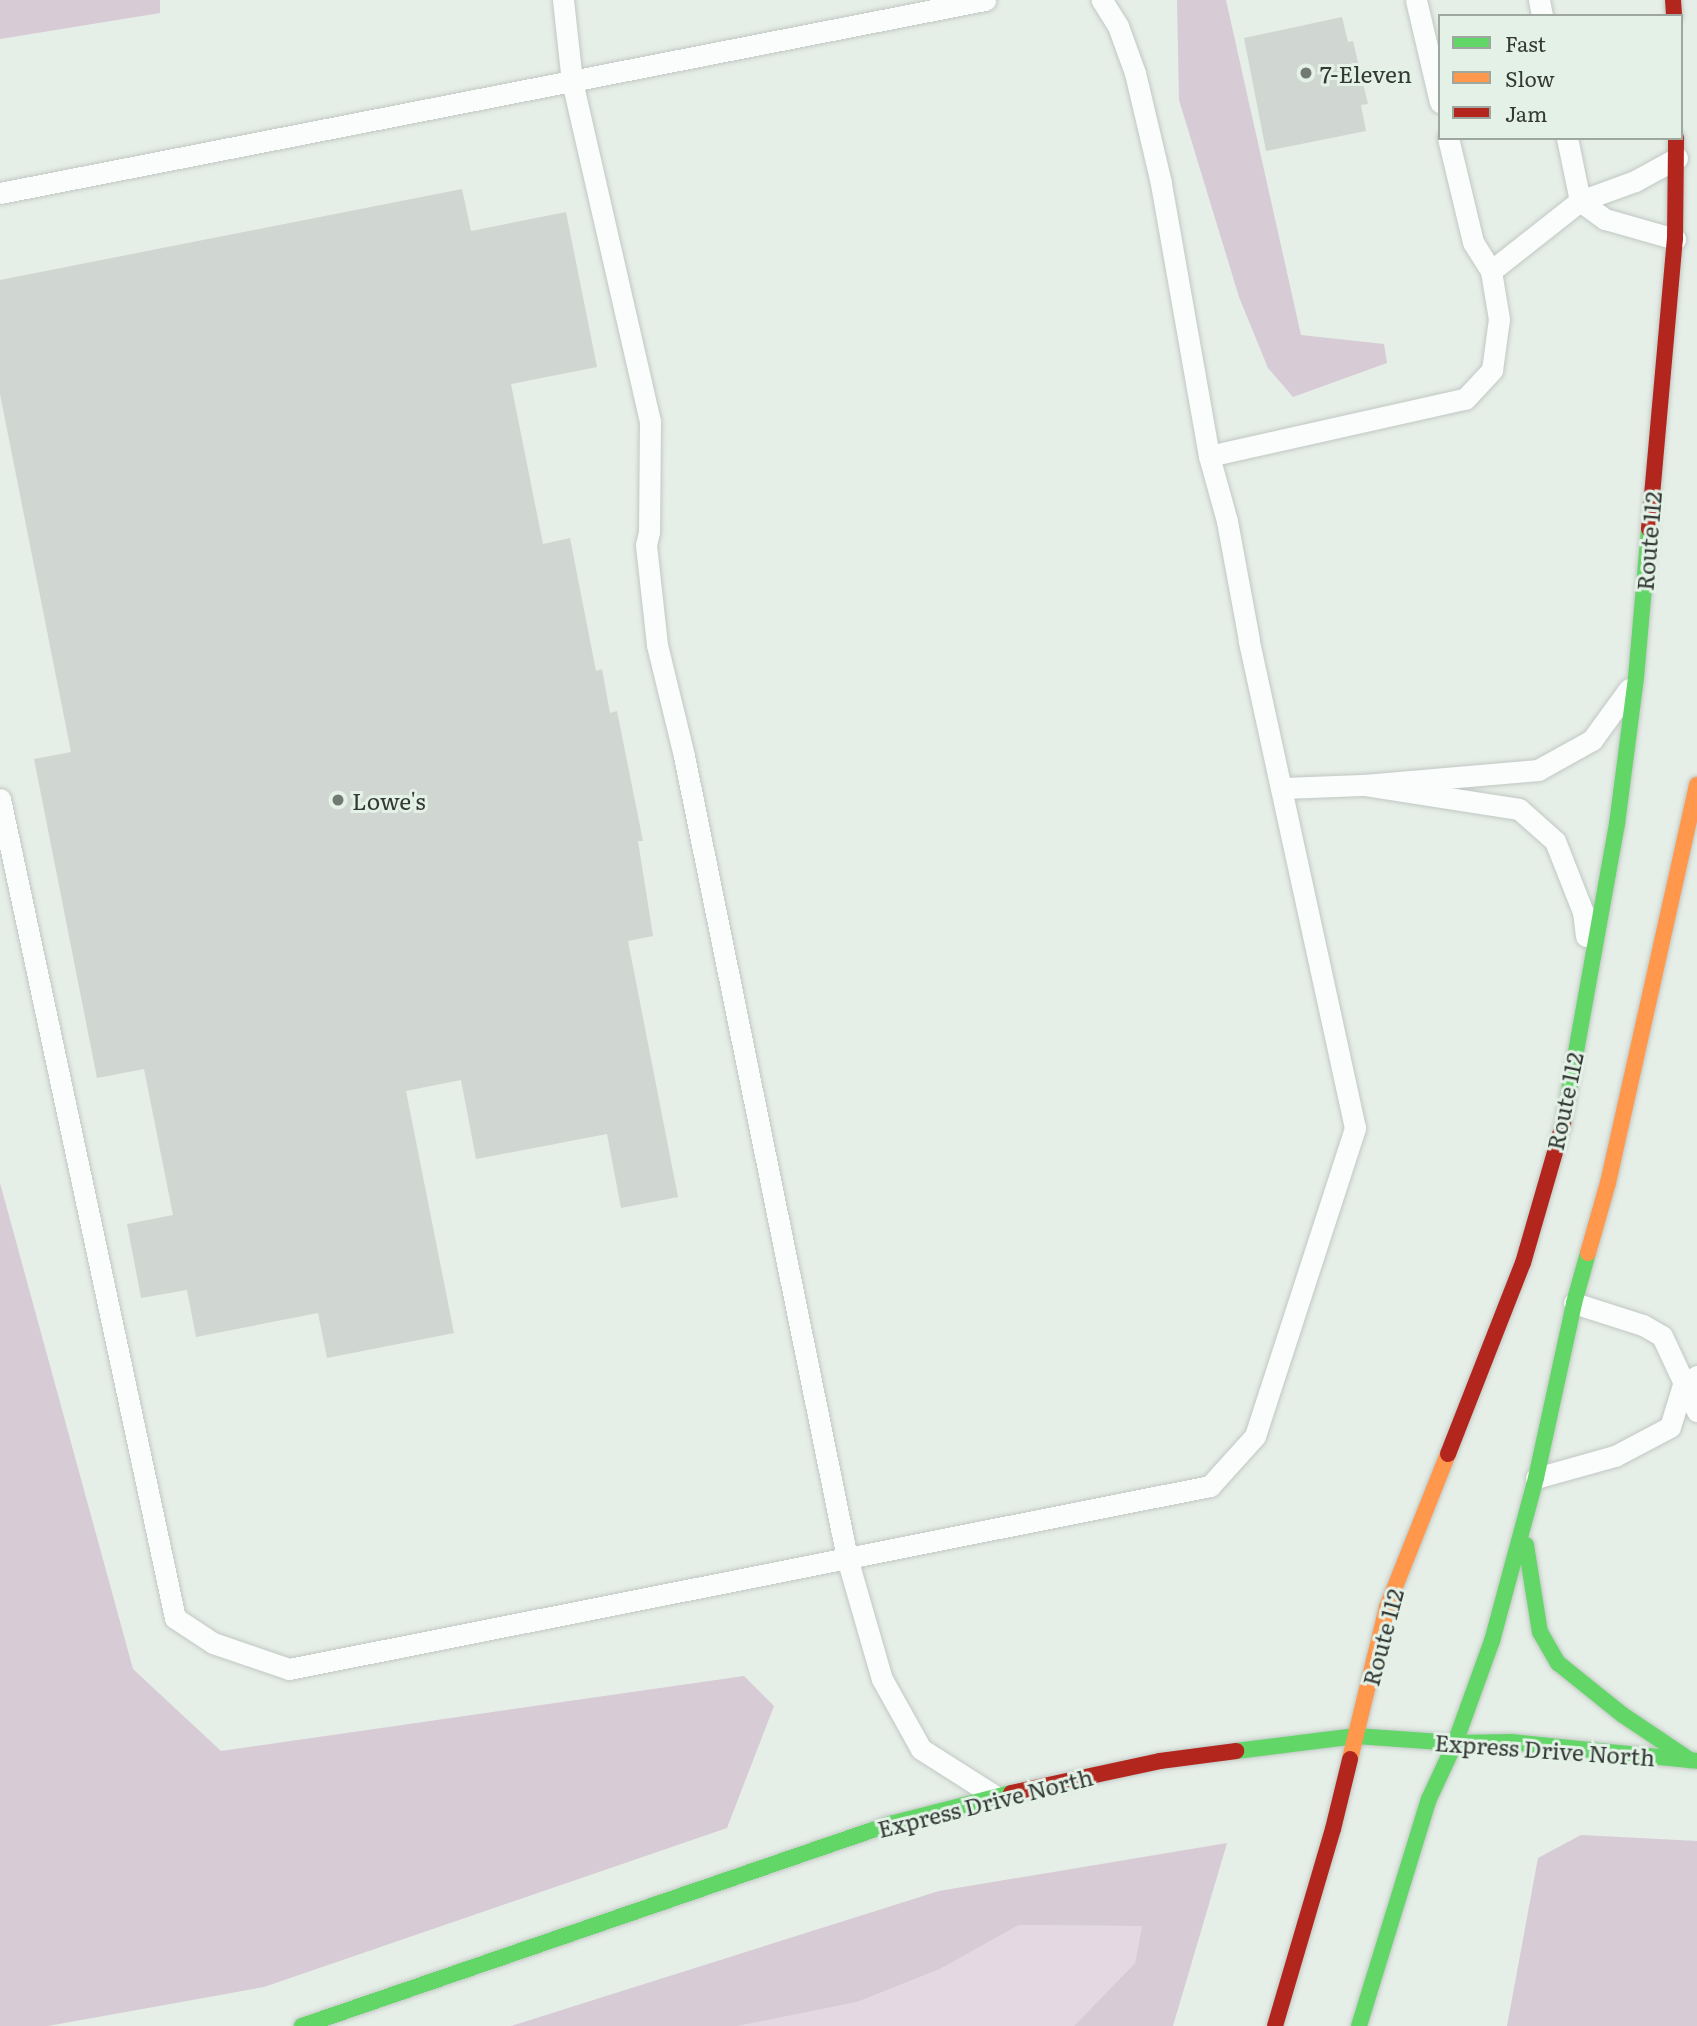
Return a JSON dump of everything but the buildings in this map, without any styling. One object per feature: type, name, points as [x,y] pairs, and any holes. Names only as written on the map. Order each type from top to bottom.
[{"type":"main road","name":"Route 112","points":[[1275,2026],[1334,1829],[1387,1607],[1522,1263],[1564,1120],[1617,824],[1636,678],[1675,239],[1676,148]]},
{"type":"main road","points":[[1359,2026],[1429,1799],[1455,1742],[1492,1641],[1524,1524],[1574,1303],[1608,1183],[1697,785]]},
{"type":"main road","points":[[1524,1524],[1536,1619],[1540,1632],[1558,1663],[1623,1715],[1693,1761]]},
{"type":"main road","name":"Express Drive North","points":[[302,2026],[878,1828],[995,1796],[1160,1761],[1356,1735],[1455,1742],[1511,1742],[1693,1761]]},
{"type":"lane","points":[[563,0],[572,81],[650,421],[649,532],[646,545],[657,645],[684,756],[847,1558],[882,1679],[921,1748],[995,1796]]},
{"type":"lane","points":[[0,193],[985,0]]},
{"type":"lane","points":[[0,799],[175,1618],[213,1643],[289,1669],[1210,1486],[1255,1436],[1355,1128],[1281,788],[1227,520],[1209,456],[1161,183],[1135,73],[1118,26],[1101,0]]},
{"type":"lane","points":[[1416,0],[1438,94]]},
{"type":"lane","points":[[1209,456],[1465,399],[1492,370],[1499,319],[1491,271],[1473,242],[1448,140]]},
{"type":"lane","points":[[1567,140],[1580,201],[1605,219],[1675,239]]},
{"type":"lane","points":[[1491,271],[1580,201],[1635,181],[1676,148]]},
{"type":"lane","points":[[1281,788],[1364,785],[1538,770],[1591,740],[1636,678]]},
{"type":"lane","points":[[1364,785],[1519,809],[1555,841],[1583,912],[1590,967]]},
{"type":"lane","points":[[1574,1303],[1643,1325],[1661,1336],[1690,1380],[1697,1411]]},
{"type":"lane","points":[[1536,1478],[1615,1456],[1670,1427],[1690,1380]]},
{"type":"shaded area","points":[[0,0],[160,0],[160,13],[0,39]]},
{"type":"shaded area","points":[[1177,0],[1226,0],[1301,335],[1384,344],[1387,363],[1293,397],[1268,368],[1239,297],[1179,100]]},
{"type":"shaded area","points":[[0,1183],[133,1669],[221,1751],[744,1676],[774,1706],[727,1828],[264,1987],[48,2026],[0,2026]]},
{"type":"shaded area","points":[[1581,1835],[1697,1841],[1697,2026],[1507,2026],[1538,1858]]},
{"type":"shaded area","points":[[1227,1843],[1173,2026],[1074,2026],[1135,1963],[1142,1926],[1019,1925],[940,1969],[857,2002],[738,2026],[511,2026],[939,1891]]},
{"type":"shaded area","points":[[1019,1925],[1142,1926],[1135,1963],[1074,2026],[738,2026],[857,2002],[940,1969]]},
{"type":"traffic: fast","points":[[1563,1124],[1617,824],[1636,678],[1649,529]]},
{"type":"traffic: fast","points":[[1359,2026],[1429,1799],[1455,1743],[1492,1641],[1536,1478],[1574,1303],[1588,1253]]},
{"type":"traffic: fast","points":[[1526,1545],[1540,1632],[1558,1663],[1623,1715],[1690,1760]]},
{"type":"traffic: fast","points":[[1236,1751],[1356,1736],[1455,1743],[1511,1742],[1697,1761]]},
{"type":"traffic: fast","points":[[302,2026],[890,1824],[1011,1793]]},
{"type":"traffic: slow","points":[[1588,1253],[1608,1183],[1697,785]]},
{"type":"traffic: slow","points":[[1350,1759],[1387,1607],[1448,1454]]},
{"type":"traffic: jam","points":[[1673,0],[1674,14]]},
{"type":"traffic: jam","points":[[1649,529],[1675,239],[1676,140]]},
{"type":"traffic: jam","points":[[1448,1454],[1523,1263],[1563,1124]]},
{"type":"traffic: jam","points":[[1011,1793],[1160,1761],[1236,1751]]},
{"type":"traffic: jam","points":[[1275,2026],[1333,1829],[1350,1759]]},
{"type":"place","name":"7-Eleven","points":[[1306,73]]},
{"type":"place","name":"Lowe's","points":[[338,800]]}]
